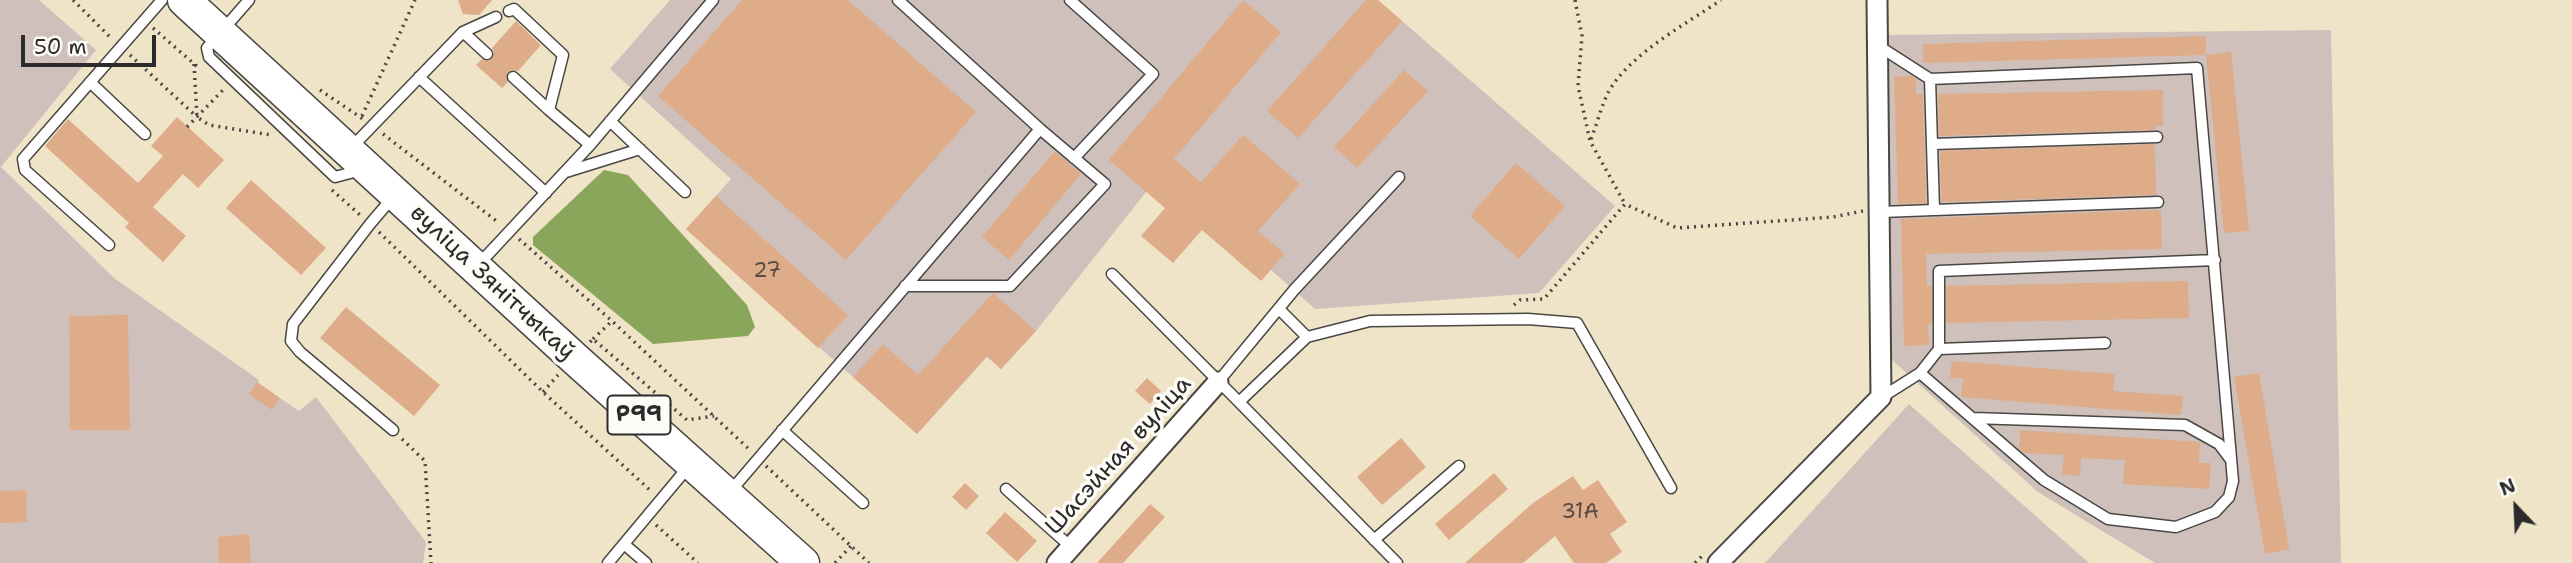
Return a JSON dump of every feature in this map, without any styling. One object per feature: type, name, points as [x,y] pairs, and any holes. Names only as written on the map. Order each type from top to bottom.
[{"type":"main road","name":"вуліца Зянітчыкаў","points":[[184,0],[803,563]]},
{"type":"street","points":[[1711,558],[1881,397],[1875,210],[1877,0]]},
{"type":"street","name":"Шасэйная вуліца","points":[[1057,563],[1218,382]]},
{"type":"lane","points":[[109,245],[25,170],[23,159],[162,0]]},
{"type":"lane","points":[[220,33],[249,0]]},
{"type":"lane","points":[[476,267],[590,145],[713,0]]},
{"type":"lane","points":[[898,0],[1105,184],[1010,286],[905,286]]},
{"type":"lane","points":[[1070,0],[1153,74],[1074,158]]},
{"type":"lane","points":[[509,11],[514,9],[563,55],[549,110]]},
{"type":"lane","points":[[355,157],[372,125],[463,32],[496,17]]},
{"type":"lane","points":[[463,32],[487,54]]},
{"type":"lane","points":[[1877,45],[1930,79],[2197,68],[2233,481],[2230,497],[2215,512],[2176,527],[2108,519],[2044,480],[1920,373]]},
{"type":"lane","points":[[419,77],[546,192]]},
{"type":"lane","points":[[513,77],[590,145]]},
{"type":"lane","points":[[1930,79],[1934,210]]},
{"type":"lane","points":[[90,82],[145,134]]},
{"type":"lane","points":[[610,121],[685,192]]},
{"type":"lane","points":[[727,496],[1040,129]]},
{"type":"lane","points":[[1932,144],[2157,137]]},
{"type":"lane","points":[[565,172],[640,149]]},
{"type":"lane","points":[[1218,382],[1279,309],[1399,177]]},
{"type":"lane","points":[[393,430],[300,352],[291,341],[293,324],[396,194]]},
{"type":"lane","points":[[1875,210],[2158,202]]},
{"type":"lane","points":[[1881,397],[1920,373],[1939,349],[1939,271],[2214,260]]},
{"type":"lane","points":[[1112,274],[1397,563]]},
{"type":"lane","points":[[1279,309],[1307,337]]},
{"type":"lane","points":[[1239,402],[1307,337],[1370,321],[1506,320],[1577,323],[1671,488]]},
{"type":"lane","points":[[1939,349],[2105,343]]},
{"type":"lane","points":[[1972,418],[2185,425],[2219,444],[2231,460]]},
{"type":"lane","points":[[782,430],[863,503]]},
{"type":"lane","points":[[608,563],[691,463]]},
{"type":"lane","points":[[1374,540],[1459,466]]},
{"type":"lane","points":[[1006,489],[1071,547]]},
{"type":"lane","points":[[624,544],[646,563]]},
{"type":"path","points":[[73,0],[108,36],[197,117],[209,125],[273,136],[263,127]]},
{"type":"path","points":[[361,118],[415,0]]},
{"type":"path","points":[[1575,0],[1582,36],[1578,86],[1590,141],[1625,204],[1677,228],[1833,217],[1875,210]]},
{"type":"path","points":[[1590,141],[1609,91],[1626,70],[1652,47],[1721,0]]},
{"type":"path","points":[[143,20],[203,73]]},
{"type":"path","points":[[194,64],[197,117]]},
{"type":"path","points":[[319,89],[372,125],[510,231],[612,321],[869,563]]},
{"type":"path","points":[[187,127],[223,90]]},
{"type":"path","points":[[331,189],[543,392],[661,500]]},
{"type":"path","points":[[1506,320],[1520,300],[1544,299],[1625,204]]},
{"type":"path","points":[[593,339],[612,321]]},
{"type":"path","points":[[393,430],[425,461],[431,563]]},
{"type":"path","points":[[647,517],[698,563]]},
{"type":"path","points":[[835,563],[851,546]]},
{"type":"path","points":[[1695,563],[1711,558]]},
{"type":"shaded area","points":[[0,0],[39,0],[96,50],[1,167],[114,278],[299,411],[316,397],[426,542],[423,563],[0,563]]},
{"type":"shaded area","points":[[670,0],[1378,0],[1615,206],[1539,293],[1315,309],[1271,270],[1285,254],[1146,192],[1036,331],[1001,369],[987,357],[917,434],[686,229],[731,179],[610,69]]},
{"type":"shaded area","points":[[2331,30],[2341,563],[2155,563],[2038,492],[1891,359],[1884,35]]},
{"type":"shaded area","points":[[1909,404],[2089,563],[1765,563]]},
{"type":"green space","points":[[604,170],[628,175],[747,305],[755,327],[748,336],[653,344],[533,245],[533,237]]},
{"type":"building","points":[[458,0],[492,0],[479,15],[463,14]]},
{"type":"building","points":[[742,0],[848,0],[976,112],[846,260],[658,96]]},
{"type":"building","points":[[1243,0],[1281,32],[1174,159],[1201,182],[1243,135],[1300,184],[1258,231],[1285,254],[1261,281],[1202,230],[1173,263],[1141,236],[1165,208],[1109,160]]},
{"type":"building","points":[[1366,0],[1378,0],[1402,21],[1298,138],[1267,111]]},
{"type":"building","points":[[516,21],[541,45],[518,71],[511,70],[507,73],[508,82],[502,88],[476,65],[482,59],[489,61],[493,58],[492,48]]},
{"type":"building","points":[[2206,36],[2206,55],[1923,63],[1923,44]]},
{"type":"building","points":[[2231,52],[2249,231],[2224,233],[2206,55]]},
{"type":"building","points":[[1404,70],[1428,91],[1357,168],[1334,147]]},
{"type":"building","points":[[1912,76],[1916,79],[1916,94],[1923,94],[1926,203],[1898,204],[1894,77]]},
{"type":"building","points":[[2163,90],[2163,126],[2155,126],[2155,130],[1939,136],[1938,94]]},
{"type":"building","points":[[177,117],[224,160],[198,188],[183,174],[153,207],[186,236],[163,262],[125,227],[129,223],[45,146],[68,119],[138,183],[163,156],[151,146]]},
{"type":"building","points":[[2155,144],[2156,195],[1941,202],[1940,151]]},
{"type":"building","points":[[1055,151],[1081,174],[1009,260],[982,237]]},
{"type":"building","points":[[1516,163],[1565,206],[1519,259],[1470,216]]},
{"type":"building","points":[[251,180],[326,248],[301,275],[226,208]]},
{"type":"building","points":[[716,196],[848,315],[818,348],[686,229]]},
{"type":"building","points":[[2161,211],[2162,249],[1926,254],[1927,286],[1932,286],[1929,345],[1904,346],[1901,219]]},
{"type":"building","points":[[2188,281],[2189,318],[1946,323],[1946,286]]},
{"type":"building","points":[[993,293],[1036,331],[1001,369],[987,356],[917,434],[853,377],[883,344],[918,375]]},
{"type":"building","points":[[346,307],[440,385],[414,416],[320,338]]},
{"type":"building","points":[[128,315],[130,430],[70,430],[69,316]]},
{"type":"building","points":[[1952,361],[2115,374],[2113,391],[2183,396],[2181,415],[1961,397],[1963,378],[1950,378]]},
{"type":"building","points":[[2259,373],[2289,549],[2265,554],[2234,377]]},
{"type":"building","points":[[1147,378],[1161,391],[1150,404],[1135,391]]},
{"type":"building","points":[[257,382],[280,398],[272,410],[249,394]]},
{"type":"building","points":[[2020,430],[2200,442],[2199,463],[2211,463],[2209,489],[2123,484],[2125,460],[2081,458],[2080,476],[2062,474],[2064,455],[2024,453],[2019,449]]},
{"type":"building","points":[[1401,438],[1426,467],[1382,505],[1357,477]]},
{"type":"building","points":[[1494,473],[1508,489],[1449,540],[1435,524]]},
{"type":"building","points":[[1573,476],[1583,490],[1598,480],[1627,522],[1610,534],[1622,552],[1606,563],[1574,563],[1555,536],[1523,563],[1465,563],[1533,503]]},
{"type":"building","points":[[965,483],[979,496],[966,510],[952,497]]},
{"type":"building","points":[[26,490],[27,522],[0,523],[0,491]]},
{"type":"building","points":[[1150,504],[1165,517],[1123,563],[1097,563]]},
{"type":"building","points":[[1005,512],[1037,541],[1017,562],[986,533]]},
{"type":"building","points":[[249,534],[251,563],[219,563],[218,537]]}]
